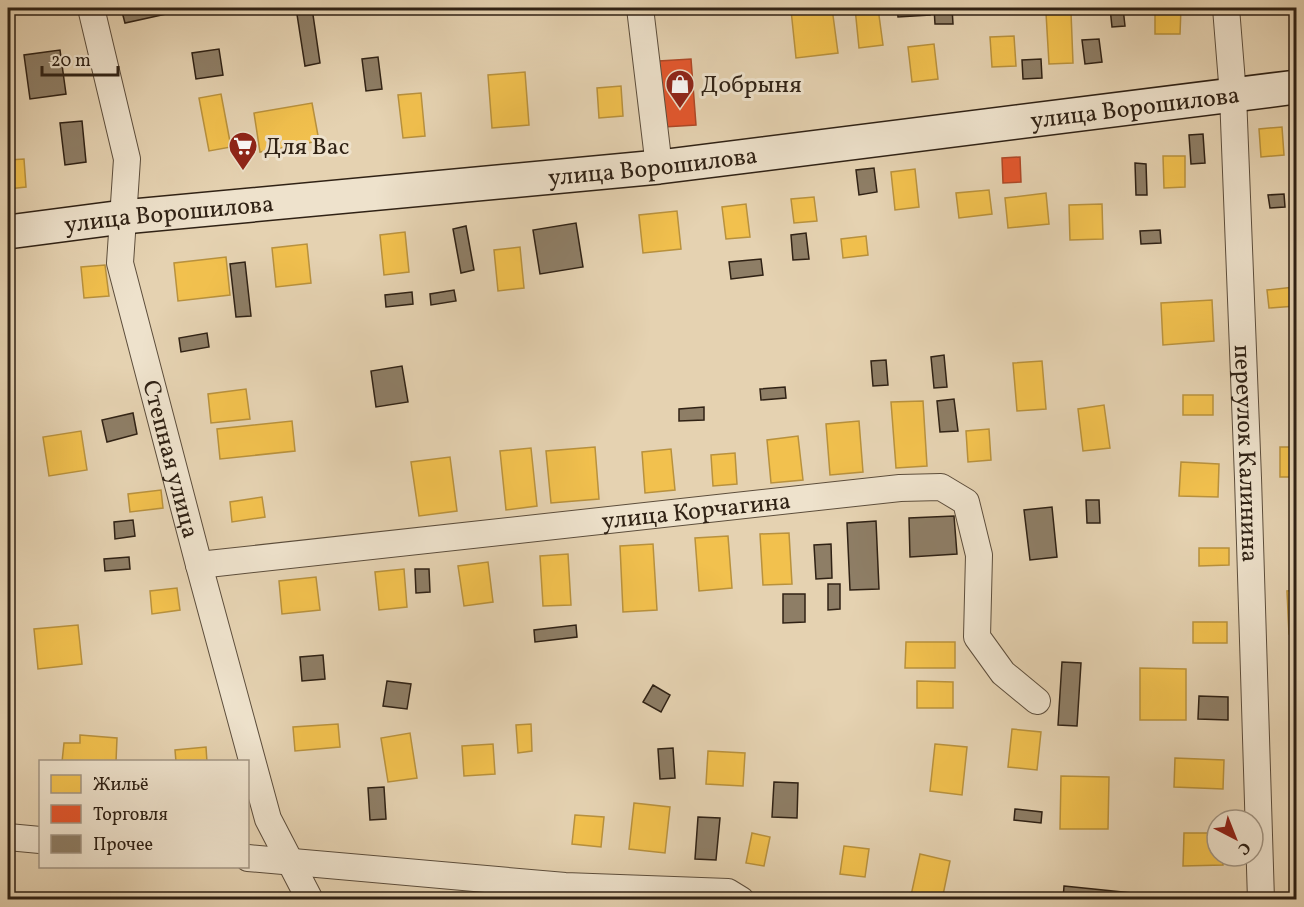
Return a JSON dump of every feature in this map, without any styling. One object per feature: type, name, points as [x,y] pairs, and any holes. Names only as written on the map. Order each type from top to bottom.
[{"type":"main road","name":"улица Ворошилова","points":[[8,232],[123,217],[659,167],[1296,87]]},
{"type":"street","name":"Степная улица","points":[[91,8],[127,159],[120,263],[268,819],[310,900]]},
{"type":"street","points":[[640,8],[659,167]]},
{"type":"street","name":"переулок Калинина","points":[[1226,8],[1233,95],[1261,900]]},
{"type":"street","name":"улица Корчагина","points":[[199,565],[900,488],[941,488],[966,502],[969,513],[979,555],[977,637],[1003,673],[1037,701]]},
{"type":"street","points":[[8,837],[39,840]]},
{"type":"street","points":[[249,858],[565,886],[728,892],[741,900]]},
{"type":"building: Жильё","points":[[832,8],[838,53],[796,58],[791,10]]},
{"type":"building: Жильё","points":[[855,8],[878,8],[883,45],[859,48]]},
{"type":"building: Жильё","points":[[1155,8],[1181,8],[1180,34],[1155,34]]},
{"type":"building: Жильё","points":[[1071,12],[1073,63],[1049,64],[1046,13]]},
{"type":"building: Жильё","points":[[1014,36],[1016,66],[992,67],[990,37]]},
{"type":"building: Жильё","points":[[934,44],[938,79],[912,82],[908,47]]},
{"type":"building: Жильё","points":[[525,72],[529,125],[492,128],[488,75]]},
{"type":"building: Жильё","points":[[621,86],[623,116],[599,118],[597,88]]},
{"type":"building: Жильё","points":[[421,93],[425,136],[403,138],[398,95]]},
{"type":"building: Жильё","points":[[221,94],[231,147],[209,151],[199,98]]},
{"type":"building: Жильё","points":[[312,103],[319,141],[260,152],[254,113]]},
{"type":"building: Жильё","points":[[1282,127],[1284,155],[1261,157],[1259,129]]},
{"type":"building: Жильё","points":[[1163,156],[1185,156],[1185,187],[1164,188]]},
{"type":"building: Жильё","points":[[24,159],[26,187],[8,189],[8,160]]},
{"type":"building: Жильё","points":[[915,169],[919,207],[895,210],[891,172]]},
{"type":"building: Жильё","points":[[989,190],[992,214],[959,218],[956,193]]},
{"type":"building: Жильё","points":[[1046,193],[1049,224],[1008,228],[1005,198]]},
{"type":"building: Жильё","points":[[814,197],[817,221],[794,223],[791,199]]},
{"type":"building: Жильё","points":[[746,204],[750,237],[726,239],[722,207]]},
{"type":"building: Жильё","points":[[1102,204],[1103,239],[1070,240],[1069,205]]},
{"type":"building: Жильё","points":[[677,211],[681,249],[643,253],[639,215]]},
{"type":"building: Жильё","points":[[405,232],[409,272],[384,275],[380,235]]},
{"type":"building: Жильё","points":[[866,236],[868,255],[843,258],[841,239]]},
{"type":"building: Жильё","points":[[307,244],[311,283],[276,287],[272,248]]},
{"type":"building: Жильё","points":[[520,247],[524,288],[498,291],[494,250]]},
{"type":"building: Жильё","points":[[226,257],[230,295],[178,301],[174,263]]},
{"type":"building: Жильё","points":[[105,265],[109,296],[84,298],[81,267]]},
{"type":"building: Жильё","points":[[1294,287],[1296,306],[1269,308],[1267,290]]},
{"type":"building: Жильё","points":[[1212,300],[1214,341],[1163,345],[1161,303]]},
{"type":"building: Жильё","points":[[1042,361],[1046,409],[1017,411],[1013,363]]},
{"type":"building: Жильё","points":[[246,389],[250,419],[211,423],[208,394]]},
{"type":"building: Жильё","points":[[1183,395],[1213,395],[1213,415],[1183,415]]},
{"type":"building: Жильё","points":[[923,401],[927,466],[896,468],[891,402]]},
{"type":"building: Жильё","points":[[1104,405],[1110,448],[1083,451],[1078,409]]},
{"type":"building: Жильё","points":[[292,421],[295,451],[220,459],[217,429]]},
{"type":"building: Жильё","points":[[859,421],[863,472],[830,475],[826,424]]},
{"type":"building: Жильё","points":[[989,429],[991,460],[968,462],[966,431]]},
{"type":"building: Жильё","points":[[81,431],[87,470],[49,476],[43,437]]},
{"type":"building: Жильё","points":[[798,436],[803,480],[771,483],[767,440]]},
{"type":"building: Жильё","points":[[595,447],[599,499],[551,503],[546,451]]},
{"type":"building: Жильё","points":[[1280,447],[1296,447],[1296,477],[1280,477]]},
{"type":"building: Жильё","points":[[531,448],[537,506],[506,510],[500,451]]},
{"type":"building: Жильё","points":[[671,449],[675,490],[645,493],[642,452]]},
{"type":"building: Жильё","points":[[735,453],[737,484],[713,486],[711,455]]},
{"type":"building: Жильё","points":[[450,457],[457,511],[419,516],[411,462]]},
{"type":"building: Жильё","points":[[1181,462],[1219,464],[1218,497],[1179,496]]},
{"type":"building: Жильё","points":[[161,490],[163,508],[130,512],[128,494]]},
{"type":"building: Жильё","points":[[262,497],[265,517],[232,522],[230,502]]},
{"type":"building: Жильё","points":[[789,533],[792,584],[763,585],[760,534]]},
{"type":"building: Жильё","points":[[728,536],[732,588],[699,591],[695,538]]},
{"type":"building: Жильё","points":[[653,544],[657,610],[623,612],[620,546]]},
{"type":"building: Жильё","points":[[1199,548],[1229,548],[1229,565],[1199,566]]},
{"type":"building: Жильё","points":[[568,554],[571,605],[543,606],[540,556]]},
{"type":"building: Жильё","points":[[488,562],[493,602],[464,606],[458,566]]},
{"type":"building: Жильё","points":[[404,569],[407,607],[379,610],[375,572]]},
{"type":"building: Жильё","points":[[316,577],[320,610],[282,614],[279,581]]},
{"type":"building: Жильё","points":[[177,588],[180,610],[152,614],[150,591]]},
{"type":"building: Жильё","points":[[1296,590],[1296,634],[1289,634],[1287,591]]},
{"type":"building: Жильё","points":[[1193,622],[1227,622],[1227,643],[1193,643]]},
{"type":"building: Жильё","points":[[78,625],[82,664],[38,669],[34,629]]},
{"type":"building: Жильё","points":[[906,642],[955,642],[955,668],[905,668]]},
{"type":"building: Жильё","points":[[1140,668],[1186,669],[1186,720],[1140,720]]},
{"type":"building: Жильё","points":[[917,681],[953,682],[953,708],[917,708]]},
{"type":"building: Жильё","points":[[338,724],[340,747],[295,751],[293,727]]},
{"type":"building: Жильё","points":[[531,724],[532,751],[518,753],[516,725]]},
{"type":"building: Жильё","points":[[1012,729],[1041,732],[1037,770],[1008,767]]},
{"type":"building: Жильё","points":[[410,733],[417,778],[388,782],[381,738]]},
{"type":"building: Жильё","points":[[80,735],[117,738],[116,760],[62,760],[64,743],[80,743]]},
{"type":"building: Жильё","points":[[493,744],[495,774],[464,776],[462,746]]},
{"type":"building: Жильё","points":[[935,744],[967,747],[962,795],[930,791]]},
{"type":"building: Жильё","points":[[206,747],[207,760],[176,760],[175,750]]},
{"type":"building: Жильё","points":[[708,751],[745,753],[743,786],[706,784]]},
{"type":"building: Жильё","points":[[1175,758],[1224,760],[1223,789],[1174,787]]},
{"type":"building: Жильё","points":[[1061,776],[1109,777],[1108,829],[1060,829]]},
{"type":"building: Жильё","points":[[634,803],[670,807],[665,853],[629,849]]},
{"type":"building: Жильё","points":[[575,815],[604,817],[601,847],[572,844]]},
{"type":"building: Жильё","points":[[752,833],[770,837],[764,866],[746,863]]},
{"type":"building: Жильё","points":[[1184,833],[1205,833],[1205,865],[1183,866]]},
{"type":"building: Жильё","points":[[844,846],[869,849],[865,877],[840,874]]},
{"type":"building: Жильё","points":[[920,854],[950,861],[942,900],[910,900]]},
{"type":"building: Торговля","points":[[691,59],[696,125],[664,127],[659,61]]},
{"type":"building: Торговля","points":[[1020,157],[1021,182],[1003,183],[1002,158]]},
{"type":"building: Прочее","points":[[121,8],[179,8],[180,11],[125,23]]},
{"type":"building: Прочее","points":[[296,8],[312,8],[320,63],[305,66]]},
{"type":"building: Прочее","points":[[897,8],[929,8],[930,15],[898,17]]},
{"type":"building: Прочее","points":[[934,8],[952,8],[953,24],[935,24]]},
{"type":"building: Прочее","points":[[1110,8],[1123,8],[1125,26],[1112,27]]},
{"type":"building: Прочее","points":[[1099,39],[1102,62],[1085,64],[1082,40]]},
{"type":"building: Прочее","points":[[219,49],[223,75],[196,79],[192,53]]},
{"type":"building: Прочее","points":[[60,50],[66,94],[30,99],[24,55]]},
{"type":"building: Прочее","points":[[378,57],[382,89],[366,91],[362,59]]},
{"type":"building: Прочее","points":[[1041,59],[1042,78],[1023,79],[1022,60]]},
{"type":"building: Прочее","points":[[82,121],[86,162],[65,165],[60,123]]},
{"type":"building: Прочее","points":[[1203,134],[1205,163],[1191,164],[1189,135]]},
{"type":"building: Прочее","points":[[1135,163],[1146,164],[1147,195],[1136,195]]},
{"type":"building: Прочее","points":[[874,168],[877,192],[859,195],[856,170]]},
{"type":"building: Прочее","points":[[1284,194],[1285,207],[1270,208],[1268,195]]},
{"type":"building: Прочее","points":[[576,223],[583,267],[540,274],[533,230]]},
{"type":"building: Прочее","points":[[466,226],[474,270],[461,273],[453,229]]},
{"type":"building: Прочее","points":[[1160,230],[1161,243],[1141,244],[1140,231]]},
{"type":"building: Прочее","points":[[806,233],[809,259],[793,260],[791,235]]},
{"type":"building: Прочее","points":[[761,259],[763,275],[731,279],[729,262]]},
{"type":"building: Прочее","points":[[245,262],[251,316],[236,317],[230,264]]},
{"type":"building: Прочее","points":[[454,290],[456,301],[431,305],[430,294]]},
{"type":"building: Прочее","points":[[412,292],[413,304],[386,307],[385,295]]},
{"type":"building: Прочее","points":[[207,333],[209,347],[181,352],[179,338]]},
{"type":"building: Прочее","points":[[944,355],[947,387],[934,388],[931,357]]},
{"type":"building: Прочее","points":[[886,360],[888,385],[873,386],[871,361]]},
{"type":"building: Прочее","points":[[402,366],[408,402],[376,407],[371,371]]},
{"type":"building: Прочее","points":[[785,387],[786,398],[761,400],[760,389]]},
{"type":"building: Прочее","points":[[954,399],[958,431],[940,432],[937,401]]},
{"type":"building: Прочее","points":[[704,407],[704,420],[679,421],[679,409]]},
{"type":"building: Прочее","points":[[133,413],[137,434],[107,442],[102,420]]},
{"type":"building: Прочее","points":[[1290,423],[1296,423],[1296,438],[1291,438]]},
{"type":"building: Прочее","points":[[1086,500],[1099,500],[1100,523],[1087,523]]},
{"type":"building: Прочее","points":[[1052,507],[1057,557],[1030,560],[1024,510]]},
{"type":"building: Прочее","points":[[954,516],[957,554],[910,557],[909,518]]},
{"type":"building: Прочее","points":[[133,520],[135,536],[115,539],[114,522]]},
{"type":"building: Прочее","points":[[876,521],[879,589],[850,590],[847,523]]},
{"type":"building: Прочее","points":[[831,544],[832,578],[816,579],[814,545]]},
{"type":"building: Прочее","points":[[129,557],[130,569],[105,571],[104,559]]},
{"type":"building: Прочее","points":[[415,569],[429,569],[430,592],[416,593]]},
{"type":"building: Прочее","points":[[828,584],[840,584],[840,609],[828,610]]},
{"type":"building: Прочее","points":[[783,594],[805,594],[805,622],[783,623]]},
{"type":"building: Прочее","points":[[576,625],[577,637],[535,642],[534,630]]},
{"type":"building: Прочее","points":[[323,655],[325,679],[302,681],[300,657]]},
{"type":"building: Прочее","points":[[1062,662],[1081,663],[1077,726],[1058,725]]},
{"type":"building: Прочее","points":[[387,681],[411,684],[407,709],[383,706]]},
{"type":"building: Прочее","points":[[653,685],[670,695],[661,712],[643,702]]},
{"type":"building: Прочее","points":[[1199,696],[1228,697],[1228,720],[1198,719]]},
{"type":"building: Прочее","points":[[673,748],[675,778],[660,779],[658,749]]},
{"type":"building: Прочее","points":[[774,782],[798,783],[797,818],[772,817]]},
{"type":"building: Прочее","points":[[384,787],[386,819],[370,820],[368,788]]},
{"type":"building: Прочее","points":[[1015,809],[1042,812],[1041,823],[1014,820]]},
{"type":"building: Прочее","points":[[698,817],[720,818],[716,860],[695,859]]},
{"type":"building: Прочее","points":[[1064,886],[1132,893],[1131,900],[1063,900]]},
{"type":"place","name":"Добрыня","points":[[680,110]]},
{"type":"place","name":"Для Вас","points":[[243,172]]}]
